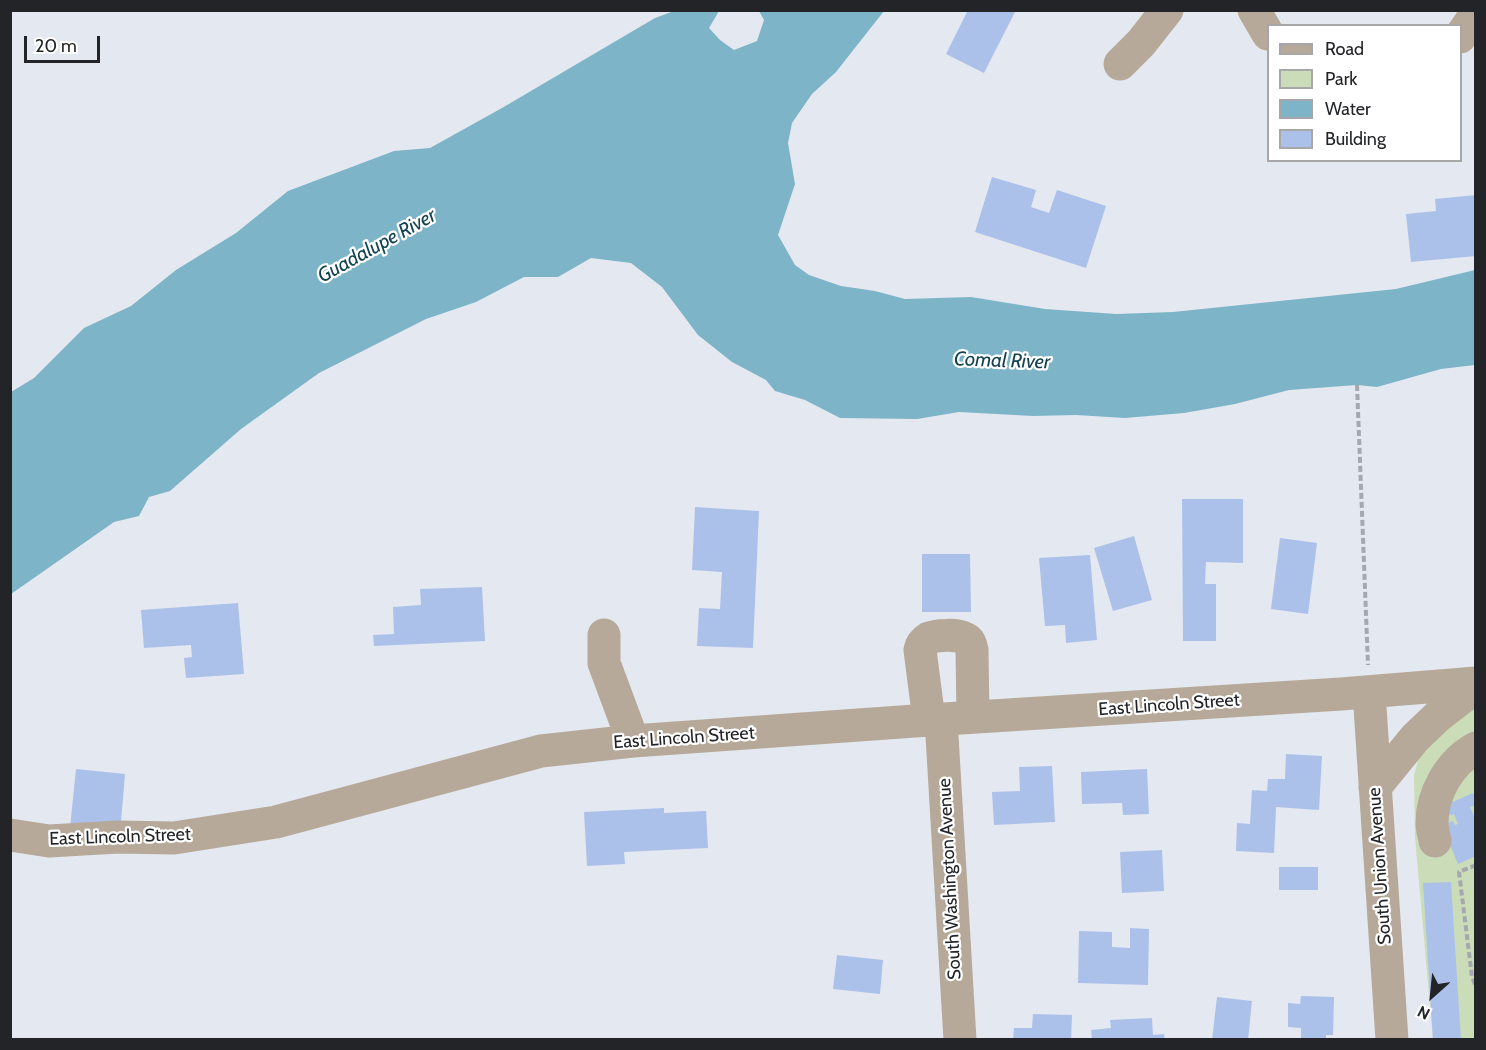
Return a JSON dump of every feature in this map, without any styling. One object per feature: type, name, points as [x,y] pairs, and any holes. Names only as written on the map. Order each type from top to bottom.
[{"type":"street","points":[[1120,64],[1141,43],[1167,10]]},
{"type":"street","points":[[1254,10],[1267,30]]},
{"type":"street","points":[[1462,35],[1476,14]]},
{"type":"street","points":[[604,635],[604,663],[633,741]]},
{"type":"street","name":"South Washington Avenue","points":[[960,1040],[935,720],[920,650],[922,643],[930,638],[950,635],[964,637],[970,642],[973,717]]},
{"type":"street","points":[[1375,787],[1415,738],[1476,685]]},
{"type":"street","name":"East Lincoln Street","points":[[10,835],[49,841],[118,837],[174,838],[276,822],[541,751],[633,741],[1476,685]]},
{"type":"street","name":"South Union Avenue","points":[[1369,692],[1392,1040]]},
{"type":"street","points":[[1435,841],[1432,825],[1438,791],[1457,762],[1476,748]]},
{"type":"path","points":[[1357,385],[1369,692]]},
{"type":"path","points":[[1476,865],[1460,872],[1472,977],[1476,987]]},
{"type":"green space","points":[[1475,704],[1475,1039],[1433,1039],[1415,837],[1414,775],[1422,747]]},
{"type":"water","points":[[674,11],[719,11],[709,28],[734,50],[757,41],[764,20],[759,11],[884,11],[836,72],[812,94],[792,123],[788,143],[795,184],[778,235],[795,265],[809,275],[841,286],[875,291],[905,299],[971,297],[1045,309],[1116,314],[1173,312],[1396,289],[1475,270],[1475,365],[1441,369],[1377,387],[1357,385],[1289,390],[1235,404],[1184,413],[1125,418],[959,412],[917,419],[840,418],[805,400],[775,391],[766,380],[732,362],[698,335],[662,287],[631,263],[591,258],[558,277],[524,277],[476,302],[426,319],[319,373],[241,429],[170,491],[149,497],[139,516],[114,522],[11,594],[11,392],[34,378],[84,328],[131,306],[176,270],[236,233],[288,191],[394,151],[430,148],[655,18]]},
{"type":"building","points":[[968,10],[1016,10],[984,73],[946,54]]},
{"type":"building","points":[[992,177],[1036,190],[1031,207],[1049,213],[1057,190],[1106,206],[1086,268],[975,232]]},
{"type":"building","points":[[1476,195],[1476,256],[1411,262],[1406,214],[1436,211],[1435,199]]},
{"type":"building","points":[[1182,499],[1243,499],[1243,563],[1206,562],[1205,584],[1216,584],[1216,641],[1183,641]]},
{"type":"building","points":[[695,507],[759,511],[753,648],[697,646],[699,608],[720,609],[722,572],[692,570]]},
{"type":"building","points":[[1134,536],[1152,600],[1113,611],[1094,548]]},
{"type":"building","points":[[1280,538],[1317,543],[1308,614],[1271,609]]},
{"type":"building","points":[[922,554],[970,554],[971,612],[922,612]]},
{"type":"building","points":[[1090,555],[1097,640],[1066,643],[1065,625],[1045,626],[1039,558]]},
{"type":"building","points":[[482,587],[485,641],[374,646],[373,635],[394,634],[393,607],[421,605],[420,589]]},
{"type":"building","points":[[238,603],[244,674],[186,678],[184,658],[192,657],[191,645],[144,648],[141,610]]},
{"type":"building","points":[[1286,754],[1322,756],[1319,810],[1276,807],[1274,853],[1236,851],[1237,823],[1250,824],[1252,790],[1267,791],[1268,779],[1285,779]]},
{"type":"building","points":[[1052,766],[1055,822],[994,825],[992,792],[1020,791],[1019,767]]},
{"type":"building","points":[[76,769],[125,774],[120,833],[70,828]]},
{"type":"building","points":[[1147,769],[1149,814],[1123,815],[1122,803],[1082,804],[1081,772]]},
{"type":"building","points":[[1473,793],[1476,805],[1470,807],[1476,821],[1476,850],[1474,850],[1476,856],[1458,864],[1448,840],[1445,824],[1453,821],[1455,825],[1458,824],[1454,814],[1447,816],[1450,803]]},
{"type":"building","points":[[664,808],[664,813],[706,811],[708,848],[624,852],[625,864],[587,866],[584,812]]},
{"type":"building","points":[[1162,850],[1164,891],[1122,893],[1120,852]]},
{"type":"building","points":[[1279,867],[1318,867],[1318,890],[1279,890]]},
{"type":"building","points":[[1451,882],[1461,1040],[1433,1040],[1423,883]]},
{"type":"building","points":[[1130,928],[1149,929],[1148,985],[1078,983],[1079,931],[1112,932],[1112,947],[1130,948]]},
{"type":"building","points":[[837,955],[883,960],[880,994],[833,989]]},
{"type":"building","points":[[1301,996],[1334,997],[1333,1035],[1326,1035],[1326,1040],[1301,1040],[1301,1028],[1288,1027],[1288,1003],[1300,1004]]},
{"type":"building","points":[[1217,997],[1252,1001],[1248,1040],[1212,1040]]},
{"type":"building","points":[[1033,1014],[1072,1015],[1071,1040],[1013,1040],[1014,1028],[1032,1028]]},
{"type":"building","points":[[1152,1018],[1153,1035],[1164,1034],[1165,1040],[1092,1040],[1091,1030],[1111,1028],[1110,1020]]},
{"type":"water label","name":"Guadalupe River","points":[[377,246]]},
{"type":"water label","name":"Comal River","points":[[1002,361]]}]
